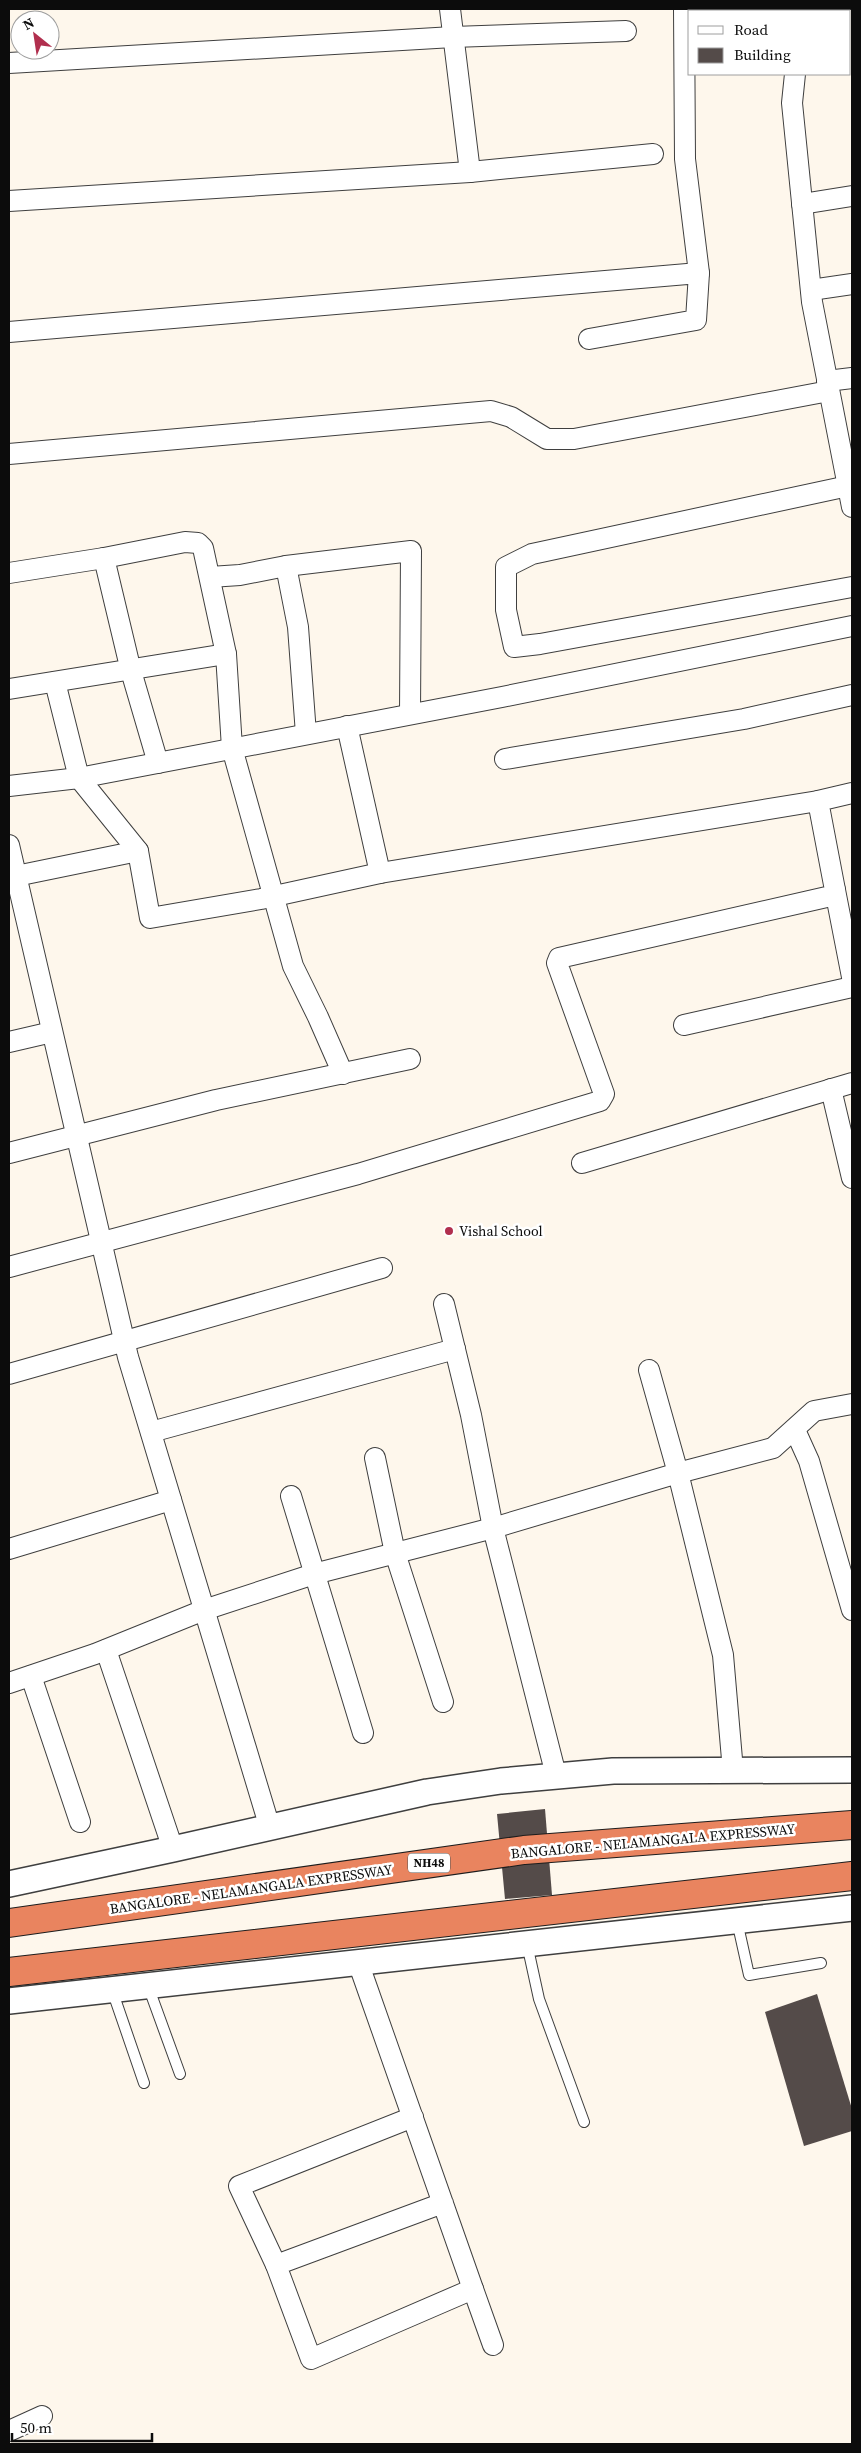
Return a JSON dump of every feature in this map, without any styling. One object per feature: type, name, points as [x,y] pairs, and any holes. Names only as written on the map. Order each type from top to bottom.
[{"type":"highway","name":"BANGALORE - NELAMANGALA EXPRESSWAY","points":[[9,1923],[524,1850],[852,1825]]},
{"type":"highway","points":[[9,1972],[852,1876]]},
{"type":"street","points":[[450,9],[470,172]]},
{"type":"street","points":[[589,339],[696,320],[699,273],[685,159],[684,9]]},
{"type":"street","points":[[9,63],[454,37],[626,32]]},
{"type":"street","points":[[795,75],[792,103],[811,290],[852,507]]},
{"type":"street","points":[[9,200],[470,172],[653,154]]},
{"type":"street","points":[[802,204],[852,196]]},
{"type":"street","points":[[9,332],[699,273]]},
{"type":"street","points":[[811,290],[852,284]]},
{"type":"street","points":[[9,454],[491,411],[511,417],[547,439],[574,439],[828,386],[852,378]]},
{"type":"street","points":[[848,486],[532,554],[506,567],[506,610],[514,646],[540,644],[852,587]]},
{"type":"street","points":[[9,573],[104,558],[176,543],[198,543],[203,548],[226,654],[232,748],[293,966],[343,1074]]},
{"type":"street","points":[[210,577],[240,575],[286,566],[411,551],[410,714]]},
{"type":"street","points":[[104,558],[131,671],[158,763]]},
{"type":"street","points":[[286,566],[298,627],[306,734]]},
{"type":"street","points":[[9,786],[79,778],[852,626]]},
{"type":"street","points":[[9,689],[131,671],[226,654]]},
{"type":"street","points":[[55,682],[79,778],[138,851],[150,918],[273,896],[380,873],[818,801],[852,793]]},
{"type":"street","points":[[505,759],[744,719],[852,695]]},
{"type":"street","points":[[347,726],[380,873]]},
{"type":"street","points":[[818,801],[852,977]]},
{"type":"street","points":[[9,845],[124,1340],[270,1828]]},
{"type":"street","points":[[16,876],[138,851]]},
{"type":"street","points":[[9,1267],[358,1174],[600,1101],[604,1094],[557,964],[559,958],[832,896],[835,890]]},
{"type":"street","points":[[684,1025],[852,987]]},
{"type":"street","points":[[9,1042],[52,1032]]},
{"type":"street","points":[[9,1153],[76,1134],[216,1100],[410,1059]]},
{"type":"street","points":[[582,1162],[852,1083]]},
{"type":"street","points":[[831,1089],[852,1178]]},
{"type":"street","points":[[9,1374],[382,1268]]},
{"type":"street","points":[[444,1304],[471,1415],[493,1528],[556,1775]]},
{"type":"street","points":[[151,1432],[455,1349]]},
{"type":"street","points":[[649,1370],[678,1473],[723,1655],[733,1771]]},
{"type":"street","points":[[9,1683],[106,1650],[204,1610],[314,1574],[493,1528],[678,1473],[773,1448],[814,1411],[852,1404]]},
{"type":"street","points":[[795,1430],[809,1461],[852,1610]]},
{"type":"street","points":[[375,1458],[394,1553],[443,1702]]},
{"type":"street","points":[[291,1496],[364,1732]]},
{"type":"street","points":[[9,1549],[171,1500]]},
{"type":"street","points":[[106,1650],[173,1850]]},
{"type":"street","points":[[30,1676],[80,1822]]},
{"type":"street","points":[[9,1884],[173,1850],[427,1792],[556,1775],[613,1771],[852,1770]]},
{"type":"street","points":[[9,2001],[852,1908]]},
{"type":"street","points":[[358,1962],[493,2345]]},
{"type":"street","points":[[413,2117],[239,2186],[276,2265],[311,2359],[473,2289]]},
{"type":"street","points":[[276,2265],[443,2203]]},
{"type":"street","points":[[9,2431],[42,2416]]},
{"type":"lane","points":[[736,1920],[749,1975],[821,1963]]},
{"type":"lane","points":[[526,1943],[539,1999],[584,2122]]},
{"type":"lane","points":[[148,1985],[180,2074]]},
{"type":"lane","points":[[112,1989],[144,2083]]},
{"type":"building","points":[[545,1809],[552,1895],[505,1899],[497,1814]]},
{"type":"building","points":[[817,1994],[852,2109],[852,2131],[804,2146],[765,2012]]},
{"type":"place","name":"Vishal School","points":[[449,1231]]}]
